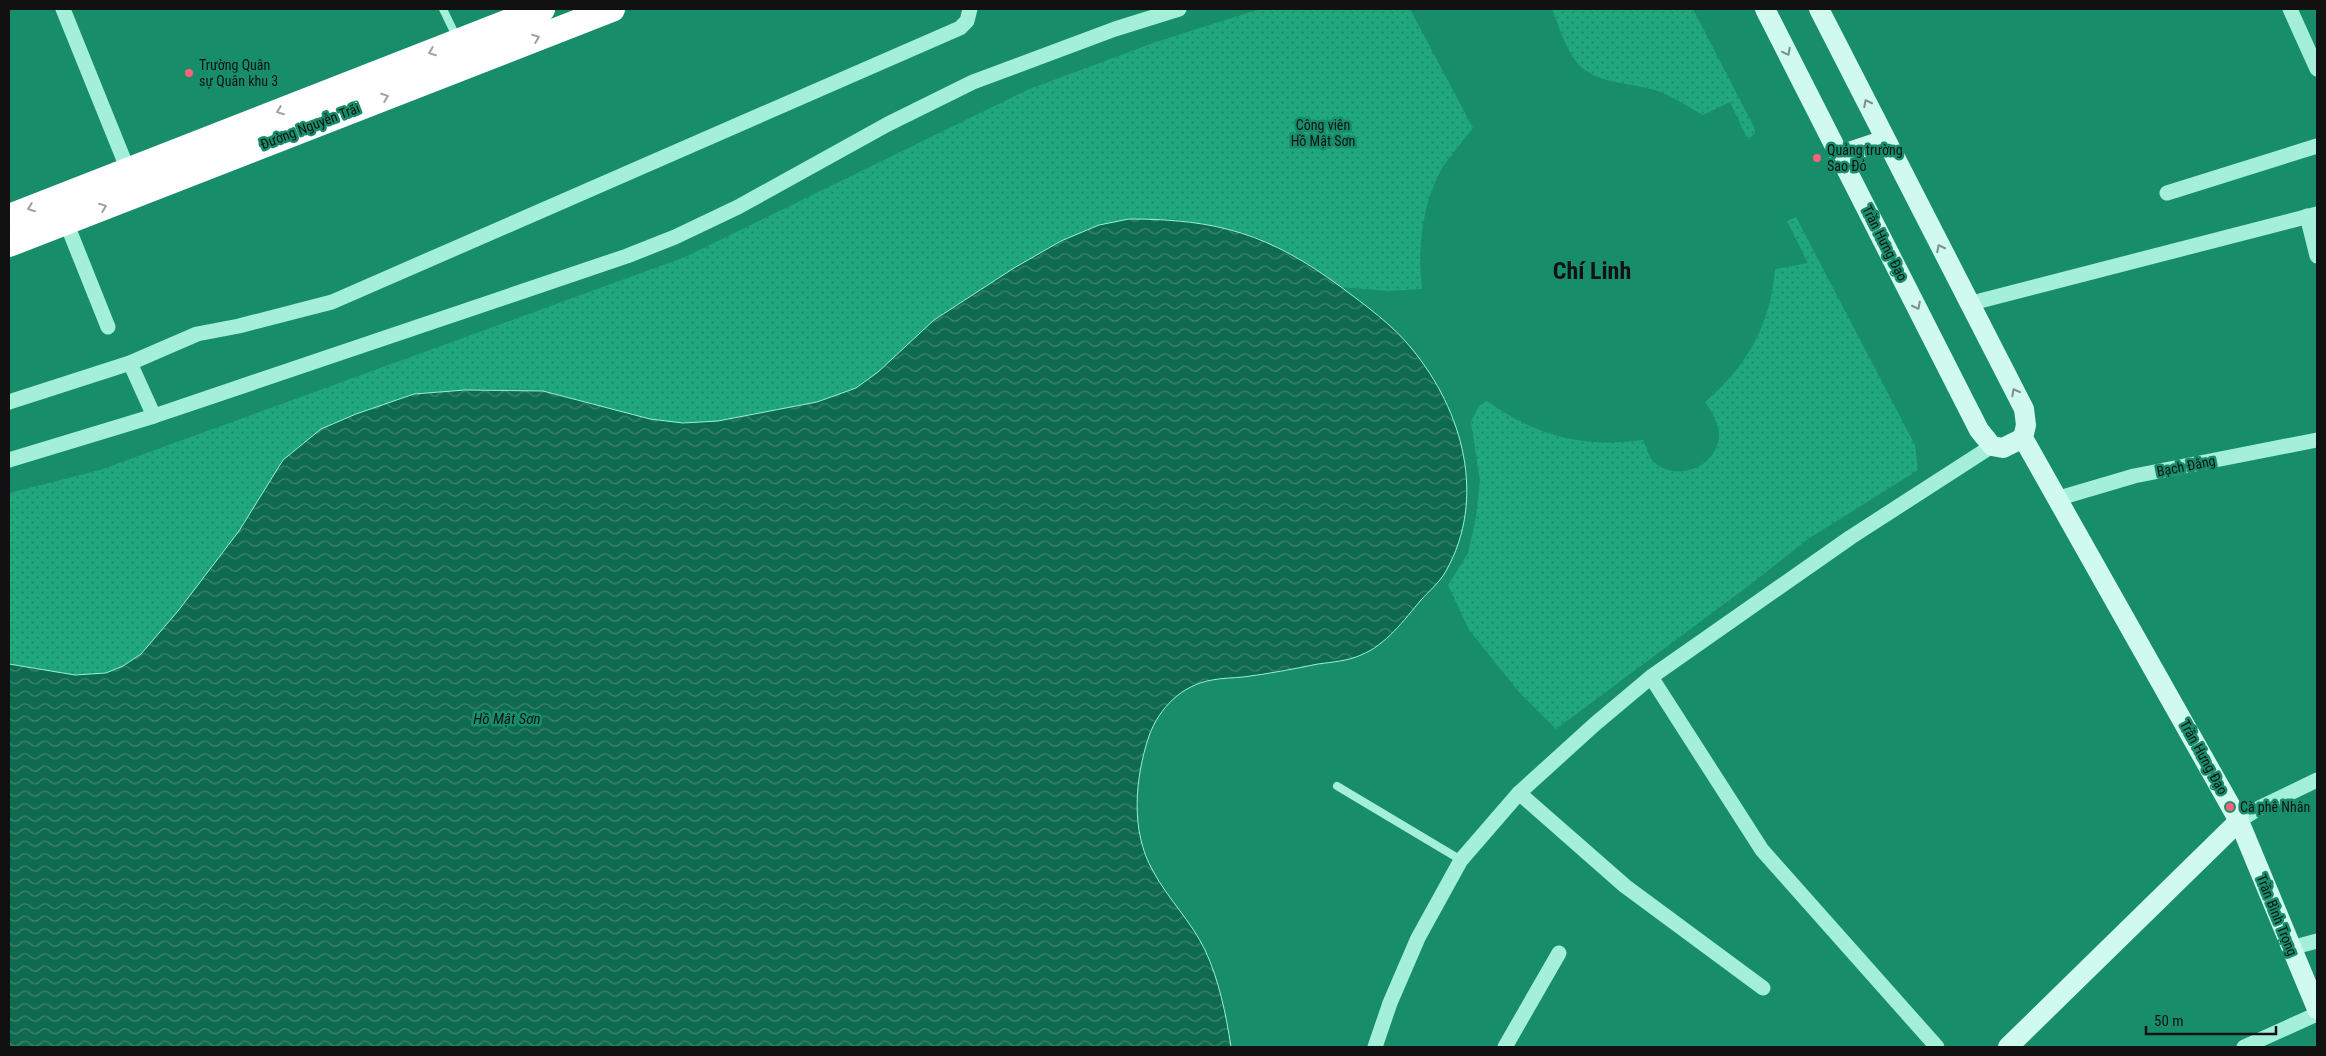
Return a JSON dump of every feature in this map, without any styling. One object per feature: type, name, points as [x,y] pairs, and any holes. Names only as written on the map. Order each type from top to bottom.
[{"type":"highway","name":"Đường Nguyễn Trãi","points":[[9,244],[66,222],[463,53],[542,9]]},
{"type":"highway","name":"Đường Nguyễn Trãi","points":[[9,217],[128,170],[463,53],[612,9]]},
{"type":"street","points":[[63,9],[128,170]]},
{"type":"street","points":[[9,402],[130,363],[197,334],[239,326],[332,302],[960,28],[967,21],[970,9]]},
{"type":"street","points":[[9,460],[154,416],[627,256],[675,237],[738,207],[888,124],[973,82],[1115,29],[1179,9]]},
{"type":"street","name":"Trần Hưng Đạo","points":[[1765,9],[1979,430],[1992,446]]},
{"type":"street","points":[[1375,1047],[1390,1003],[1418,938],[1461,860],[1519,793],[1595,724],[1651,677],[1851,537],[1992,446],[2003,448],[2023,438],[2026,425],[2024,409],[1968,304],[1819,9]]},
{"type":"street","points":[[2290,9],[2317,70]]},
{"type":"street","points":[[1840,155],[1885,140]]},
{"type":"street","points":[[2167,193],[2317,146]]},
{"type":"street","points":[[1968,304],[2312,215],[2317,256]]},
{"type":"street","points":[[66,222],[108,327]]},
{"type":"street","points":[[130,363],[154,416]]},
{"type":"street","name":"Trần Hưng Đạo","points":[[2023,438],[2056,499],[2202,752],[2239,821]]},
{"type":"street","name":"Bạch Đằng","points":[[2056,499],[2134,476],[2317,440]]},
{"type":"street","points":[[1651,677],[1762,850],[1937,1047]]},
{"type":"street","points":[[2008,1047],[2239,821],[2259,808],[2317,780]]},
{"type":"street","points":[[1519,793],[1624,886],[1764,988]]},
{"type":"street","name":"Trần Bình Trọng","points":[[2239,821],[2290,948],[2317,1009]]},
{"type":"street","points":[[2290,948],[2317,942]]},
{"type":"street","points":[[1505,1047],[1558,953]]},
{"type":"street","points":[[2244,1047],[2317,1014]]},
{"type":"lane","points":[[443,9],[463,53]]},
{"type":"lane","points":[[1337,786],[1461,860]]},
{"type":"green space","name":"Công viên Hồ Mật Sơn","points":[[1260,9],[1410,9],[1473,128],[1444,165],[1431,194],[1426,210],[1421,242],[1422,289],[1389,291],[1340,287],[1298,258],[1261,239],[1227,228],[1173,219],[1099,225],[1061,241],[1014,268],[934,320],[878,372],[856,388],[817,402],[718,421],[683,423],[650,419],[543,391],[321,429],[283,460],[239,531],[178,611],[141,654],[123,666],[106,673],[75,675],[9,664],[9,493],[100,470],[685,257],[1027,90],[1156,42]]},
{"type":"green space","points":[[1552,9],[1693,9],[1754,127],[1755,133],[1748,140],[1730,102],[1703,115],[1672,97],[1644,87],[1597,77],[1587,71],[1578,64],[1570,52]]},
{"type":"green space","points":[[1796,217],[1915,445],[1918,470],[1808,539],[1751,584],[1556,729],[1519,692],[1469,630],[1448,585],[1468,553],[1476,517],[1480,481],[1471,422],[1479,406],[1487,401],[1524,423],[1561,437],[1600,442],[1643,440],[1648,454],[1653,461],[1662,468],[1672,471],[1693,469],[1702,464],[1716,449],[1719,438],[1717,423],[1705,402],[1733,375],[1754,343],[1768,308],[1773,289],[1775,269],[1808,263],[1787,221]]},
{"type":"water","name":"Hồ Mật Sơn","points":[[1129,219],[1190,222],[1241,233],[1266,242],[1290,254],[1341,287],[1396,332],[1430,373],[1445,400],[1456,427],[1464,456],[1467,485],[1465,514],[1458,543],[1446,571],[1401,624],[1379,645],[1370,651],[1345,660],[1243,677],[1216,679],[1201,683],[1173,699],[1165,707],[1149,736],[1140,769],[1138,787],[1138,822],[1141,839],[1153,871],[1193,929],[1205,950],[1221,997],[1231,1047],[9,1047],[9,664],[75,675],[106,673],[123,666],[141,654],[178,611],[239,531],[283,460],[321,429],[356,414],[414,394],[465,390],[543,391],[650,419],[683,423],[718,421],[817,402],[856,388],[878,372],[934,320],[1014,268],[1061,241],[1099,225]]},
{"type":"place","name":"Trường Quân sự Quân khu 3","points":[[189,73]]},
{"type":"place","name":"Quảng trường Sao Đỏ","points":[[1817,158]]},
{"type":"place","name":"Cà phê Nhân","points":[[2230,807]]},
{"type":"district","name":"Chí Linh","points":[[1592,271]]}]
